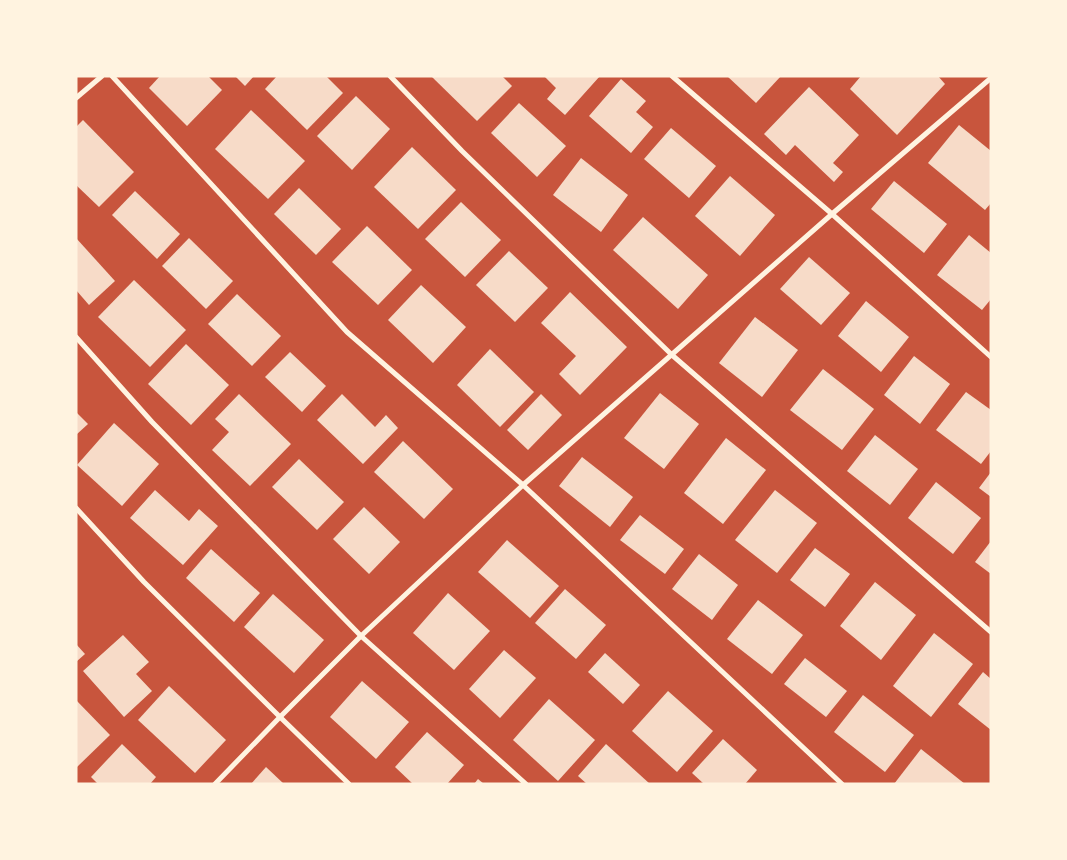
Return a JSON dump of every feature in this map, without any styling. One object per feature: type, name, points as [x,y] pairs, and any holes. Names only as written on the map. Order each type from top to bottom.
[{"type":"street","points":[[76,98],[102,76]]},
{"type":"street","points":[[112,76],[347,332],[522,485],[842,784]]},
{"type":"street","points":[[390,76],[462,151],[672,355],[991,632]]},
{"type":"street","points":[[672,76],[832,214],[991,357]]},
{"type":"street","points":[[215,784],[361,636],[522,485],[991,78]]},
{"type":"street","points":[[76,337],[152,422],[361,636],[526,784]]},
{"type":"street","points":[[76,508],[144,582],[349,784]]},
{"type":"building","points":[[160,76],[208,76],[222,90],[187,126],[149,88]]},
{"type":"building","points":[[235,76],[254,76],[245,86]]},
{"type":"building","points":[[277,76],[326,76],[343,93],[307,130],[265,89]]},
{"type":"building","points":[[431,76],[502,76],[512,86],[477,121]]},
{"type":"building","points":[[544,76],[600,76],[565,115],[547,99],[556,88]]},
{"type":"building","points":[[727,76],[781,76],[756,103]]},
{"type":"building","points":[[861,76],[938,76],[945,84],[897,135],[850,89]]},
{"type":"building","points":[[621,79],[646,101],[636,112],[653,127],[631,153],[589,116]]},
{"type":"building","points":[[809,87],[859,135],[833,163],[843,172],[834,182],[795,145],[786,155],[764,134]]},
{"type":"building","points":[[356,96],[390,129],[352,170],[317,136]]},
{"type":"building","points":[[519,103],[566,146],[537,177],[491,133]]},
{"type":"building","points":[[251,110],[305,161],[268,199],[215,149]]},
{"type":"building","points":[[83,120],[134,172],[99,207],[76,185],[76,127]]},
{"type":"building","points":[[959,125],[991,151],[991,203],[985,210],[928,163]]},
{"type":"building","points":[[671,128],[716,166],[689,198],[644,159]]},
{"type":"building","points":[[412,147],[456,190],[418,229],[374,187]]},
{"type":"building","points":[[581,158],[628,195],[601,232],[553,195]]},
{"type":"building","points":[[730,176],[775,215],[740,256],[695,216]]},
{"type":"building","points":[[894,181],[947,224],[924,253],[871,209]]},
{"type":"building","points":[[299,188],[341,229],[316,255],[274,214]]},
{"type":"building","points":[[135,191],[180,234],[157,259],[112,215]]},
{"type":"building","points":[[461,202],[501,240],[465,277],[425,239]]},
{"type":"building","points":[[643,217],[708,275],[678,309],[613,250]]},
{"type":"building","points":[[367,226],[412,270],[378,305],[332,262]]},
{"type":"building","points":[[969,235],[991,253],[991,299],[982,310],[937,275]]},
{"type":"building","points":[[76,238],[115,281],[89,305],[76,290]]},
{"type":"building","points":[[189,238],[233,281],[206,309],[162,266]]},
{"type":"building","points":[[509,251],[548,288],[515,322],[476,285]]},
{"type":"building","points":[[809,257],[850,293],[821,325],[780,289]]},
{"type":"building","points":[[134,280],[186,330],[150,367],[98,317]]},
{"type":"building","points":[[421,285],[466,327],[433,363],[388,320]]},
{"type":"building","points":[[570,292],[627,347],[580,395],[559,374],[576,356],[541,323]]},
{"type":"building","points":[[237,294],[281,336],[252,366],[208,324]]},
{"type":"building","points":[[866,301],[909,337],[881,372],[838,336]]},
{"type":"building","points":[[755,317],[798,350],[762,397],[719,363]]},
{"type":"building","points":[[186,344],[229,385],[191,425],[148,384]]},
{"type":"building","points":[[490,349],[534,392],[500,427],[457,385]]},
{"type":"building","points":[[290,352],[326,386],[302,412],[265,377]]},
{"type":"building","points":[[914,356],[950,384],[920,424],[884,395]]},
{"type":"building","points":[[823,369],[874,409],[842,450],[790,410]]},
{"type":"building","points":[[966,392],[991,410],[991,451],[981,464],[936,430]]},
{"type":"building","points":[[660,393],[699,424],[664,469],[624,438]]},
{"type":"building","points":[[239,394],[291,444],[250,486],[212,450],[229,432],[215,419]]},
{"type":"building","points":[[342,394],[375,427],[386,415],[398,428],[363,464],[317,420]]},
{"type":"building","points":[[541,394],[562,415],[528,450],[507,430]]},
{"type":"building","points":[[76,412],[88,424],[76,435]]},
{"type":"building","points":[[114,423],[159,464],[122,506],[77,465]]},
{"type":"building","points":[[875,435],[918,469],[890,505],[847,471]]},
{"type":"building","points":[[726,438],[766,470],[723,524],[684,493]]},
{"type":"building","points":[[403,441],[453,489],[424,519],[374,472]]},
{"type":"building","points":[[582,457],[633,497],[610,527],[559,486]]},
{"type":"building","points":[[299,459],[344,502],[317,530],[272,487]]},
{"type":"building","points":[[991,472],[991,497],[979,488]]},
{"type":"building","points":[[936,482],[981,518],[953,554],[908,518]]},
{"type":"building","points":[[155,490],[189,521],[199,509],[218,526],[183,565],[130,518]]},
{"type":"building","points":[[775,490],[817,523],[777,573],[735,540]]},
{"type":"building","points":[[364,507],[400,542],[369,574],[333,539]]},
{"type":"building","points":[[640,515],[684,549],[665,574],[620,540]]},
{"type":"building","points":[[507,540],[559,586],[530,618],[478,572]]},
{"type":"building","points":[[991,541],[991,574],[975,562]]},
{"type":"building","points":[[815,548],[850,574],[825,607],[790,580]]},
{"type":"building","points":[[211,549],[260,593],[234,622],[186,578]]},
{"type":"building","points":[[699,554],[738,585],[712,620],[672,589]]},
{"type":"building","points":[[875,582],[916,615],[881,660],[840,626]]},
{"type":"building","points":[[565,589],[606,625],[576,659],[535,623]]},
{"type":"building","points":[[448,593],[490,631],[454,670],[413,633]]},
{"type":"building","points":[[273,594],[324,640],[294,673],[244,627]]},
{"type":"building","points":[[758,600],[803,635],[772,674],[727,639]]},
{"type":"building","points":[[934,633],[973,664],[931,717],[893,686]]},
{"type":"building","points":[[123,635],[149,662],[136,674],[152,691],[124,717],[83,671]]},
{"type":"building","points":[[76,644],[85,654],[76,662]]},
{"type":"building","points":[[504,650],[536,678],[500,718],[469,689]]},
{"type":"building","points":[[605,653],[640,685],[623,704],[588,672]]},
{"type":"building","points":[[805,658],[847,691],[826,717],[784,684]]},
{"type":"building","points":[[983,672],[991,679],[991,730],[958,704]]},
{"type":"building","points":[[362,681],[409,722],[376,759],[330,717]]},
{"type":"building","points":[[169,686],[226,740],[195,773],[138,720]]},
{"type":"building","points":[[668,691],[713,731],[677,772],[632,731]]},
{"type":"building","points":[[863,695],[914,735],[885,772],[834,732]]},
{"type":"building","points":[[549,699],[595,740],[558,781],[513,740]]},
{"type":"building","points":[[76,700],[110,735],[77,767],[76,766]]},
{"type":"building","points":[[427,732],[464,765],[447,784],[413,784],[395,767]]},
{"type":"building","points":[[723,739],[757,770],[745,784],[704,784],[692,773]]},
{"type":"building","points":[[122,744],[156,777],[150,784],[98,784],[91,777]]},
{"type":"building","points":[[606,744],[650,784],[587,784],[578,776]]},
{"type":"building","points":[[921,749],[965,784],[894,784]]},
{"type":"building","points":[[266,767],[284,784],[251,784]]},
{"type":"building","points":[[478,779],[484,784],[474,784]]}]
